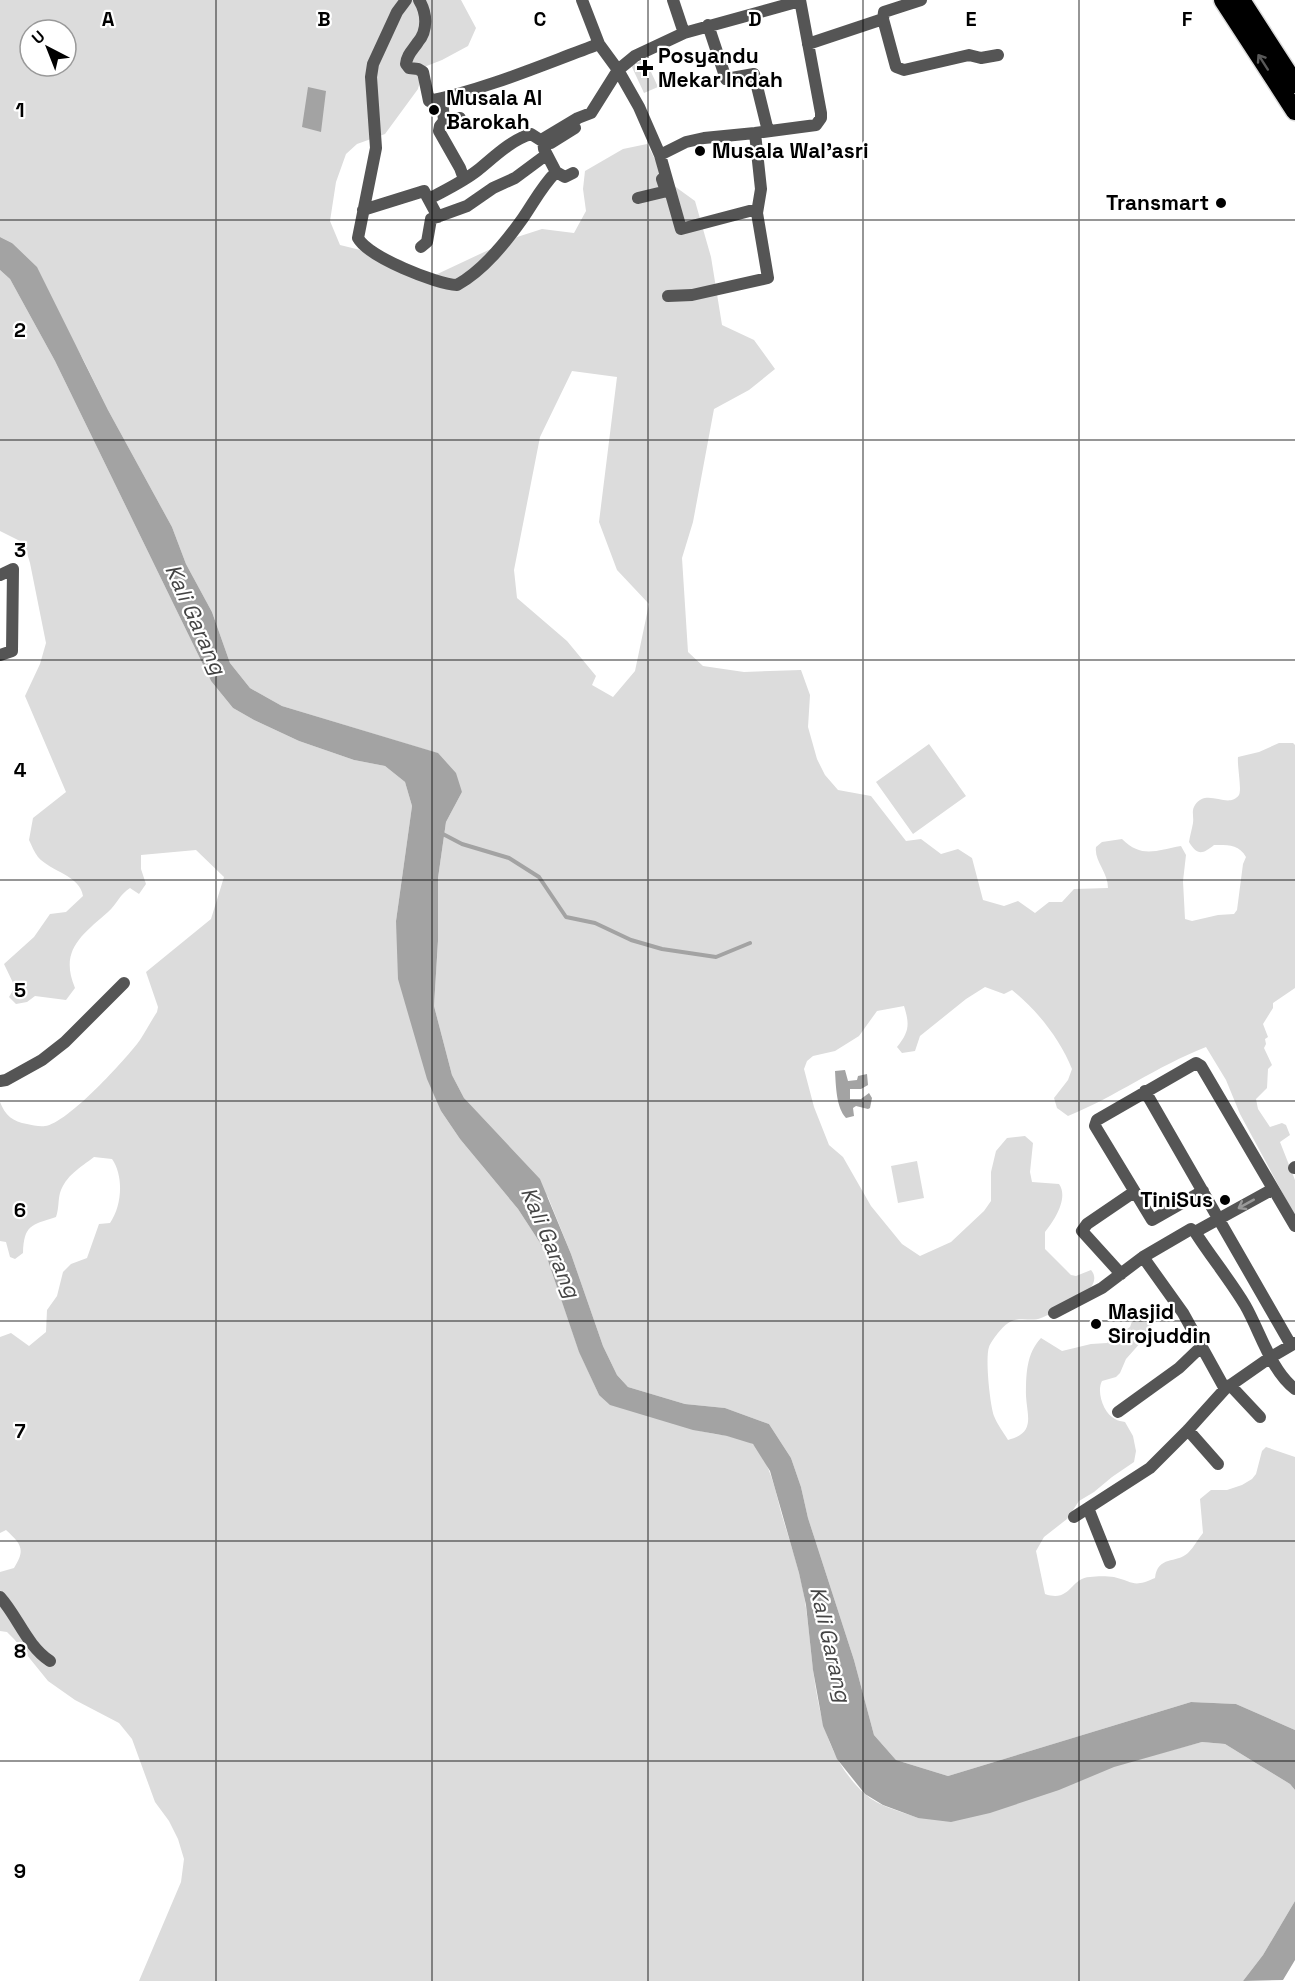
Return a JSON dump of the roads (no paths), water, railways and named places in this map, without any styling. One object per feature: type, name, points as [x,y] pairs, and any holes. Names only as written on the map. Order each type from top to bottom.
[{"type":"highway","points":[[1223,0],[1295,111]]},
{"type":"highway","points":[[1241,0],[1295,84]]},
{"type":"street","points":[[406,0],[397,12],[373,64],[371,77],[376,148],[358,238],[367,249],[376,256],[401,267],[453,285],[462,282],[508,239],[540,191],[556,172]]},
{"type":"street","points":[[419,0],[425,17],[425,26],[422,36],[408,54],[406,64],[409,68],[423,72],[429,101],[506,78],[599,44]]},
{"type":"street","points":[[582,0],[599,44],[618,70],[639,107],[660,158],[681,229],[757,209]]},
{"type":"street","points":[[673,0],[684,33]]},
{"type":"street","points":[[573,173],[565,177],[556,172],[545,137],[578,118],[587,116],[608,89],[618,70],[635,56],[684,33],[800,0],[821,118],[816,124],[704,138],[686,142],[660,158]]},
{"type":"street","points":[[921,0],[884,12],[883,19],[896,67],[904,70],[969,55],[981,58],[998,55]]},
{"type":"street","points":[[808,44],[883,19]]},
{"type":"street","points":[[668,296],[692,295],[768,278],[757,209],[761,189],[762,132],[753,74],[726,79],[708,25]]},
{"type":"street","points":[[442,98],[444,122]]},
{"type":"street","points":[[460,118],[444,122],[439,131],[464,179]]},
{"type":"street","points":[[429,199],[464,179],[510,144],[527,135],[531,134],[546,146]]},
{"type":"street","points":[[421,247],[428,239],[432,219],[467,206],[492,188],[515,178],[546,146]]},
{"type":"street","points":[[638,198],[664,190],[659,167],[660,158]]},
{"type":"street","points":[[363,210],[421,192],[426,193],[438,217]]},
{"type":"street","points":[[478,277],[515,240],[524,227],[524,216]]},
{"type":"street","points":[[0,575],[13,569],[12,651],[0,655]]},
{"type":"street","points":[[0,1081],[42,1060],[65,1042],[124,983]]},
{"type":"street","points":[[1203,1191],[1152,1220],[1095,1126],[1097,1120],[1196,1063],[1199,1063],[1295,1226]]},
{"type":"street","points":[[1074,1517],[1150,1468],[1227,1387],[1293,1344],[1145,1091]]},
{"type":"street","points":[[1195,1232],[1273,1190]]},
{"type":"street","points":[[1121,1275],[1082,1231],[1088,1224],[1134,1192]]},
{"type":"street","points":[[1054,1313],[1102,1288],[1143,1257],[1191,1229],[1245,1305],[1271,1357],[1286,1381],[1295,1389]]},
{"type":"street","points":[[1143,1257],[1183,1313],[1227,1387],[1260,1417]]},
{"type":"street","points":[[1118,1412],[1179,1368],[1202,1346]]},
{"type":"street","points":[[1188,1430],[1218,1464]]},
{"type":"street","points":[[1088,1508],[1110,1563]]},
{"type":"street","points":[[0,1597],[18,1620],[34,1648],[50,1661]]},
{"type":"water","points":[[308,87],[326,91],[321,132],[302,127]]},
{"type":"water","name":"Kali Garang","points":[[0,237],[12,243],[37,267],[108,410],[172,527],[186,564],[212,612],[230,663],[250,688],[282,706],[438,753],[456,773],[462,792],[446,822],[438,878],[438,941],[434,1006],[452,1075],[464,1098],[540,1179],[571,1254],[603,1346],[617,1375],[628,1387],[685,1404],[725,1408],[769,1424],[791,1458],[854,1660],[874,1735],[896,1760],[948,1776],[1191,1702],[1236,1704],[1295,1730],[1295,1790],[1290,1784],[1225,1744],[1202,1742],[1114,1767],[1059,1790],[990,1813],[951,1822],[918,1818],[883,1805],[865,1794],[837,1759],[823,1726],[813,1670],[806,1605],[770,1471],[753,1444],[727,1436],[693,1430],[610,1405],[599,1395],[579,1352],[544,1249],[518,1209],[460,1139],[441,1111],[427,1079],[398,979],[396,921],[412,806],[405,782],[385,766],[354,760],[299,741],[254,720],[233,708],[211,681],[55,361],[10,279],[0,270]]},
{"type":"water","points":[[845,1070],[848,1081],[857,1080],[858,1076],[867,1074],[868,1085],[861,1089],[850,1089],[850,1099],[861,1099],[869,1093],[872,1098],[870,1108],[856,1106],[853,1108],[854,1116],[846,1118],[838,1102],[835,1071]]},
{"type":"water","points":[[1295,1901],[1295,1960],[1283,1980],[1243,1981],[1263,1955]]},
{"type":"waterway","points":[[441,833],[462,844],[509,858],[539,877],[566,917],[595,923],[631,940],[662,949],[716,957],[750,943]]},
{"type":"place","name":"Posyandu Mekar Indah","points":[[645,68]]},
{"type":"place","name":"Musala Al Barokah","points":[[434,110]]},
{"type":"place","name":"Musala Wal'asri","points":[[700,151]]},
{"type":"place","name":"Transmart","points":[[1221,203]]},
{"type":"place","name":"TiniSus","points":[[1225,1200]]},
{"type":"place","name":"Masjid Sirojuddin","points":[[1096,1324]]}]
